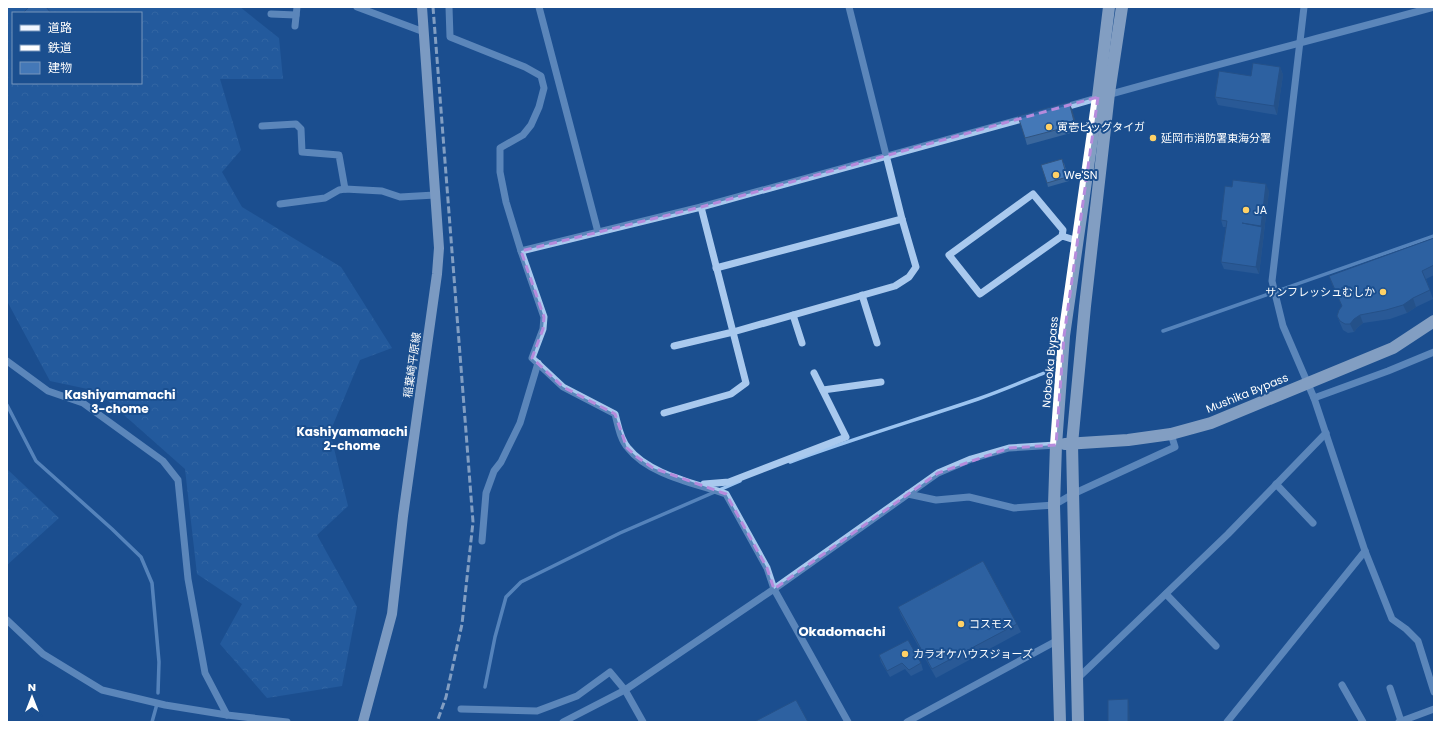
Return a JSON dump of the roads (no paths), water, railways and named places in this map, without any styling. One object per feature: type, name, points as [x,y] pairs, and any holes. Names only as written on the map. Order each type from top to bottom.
[{"type":"highway","name":"Nobeoka Bypass","points":[[1078,722],[1072,444],[1104,95],[1109,7]]},
{"type":"highway","name":"Nobeoka Bypass","points":[[1060,722],[1054,505],[1056,445],[1064,336],[1078,241],[1104,95],[1122,7]]},
{"type":"highway","name":"Mushika Bypass","points":[[1056,445],[1128,440],[1171,434],[1211,423],[1393,348],[1434,321]]},
{"type":"main road","name":"稲葉崎平原線","points":[[363,722],[392,614],[403,516],[437,274],[439,248],[422,7]]},
{"type":"street","points":[[295,26],[297,7]]},
{"type":"street","points":[[357,7],[424,32]]},
{"type":"street","points":[[449,7],[450,37],[525,67],[541,76],[544,88],[539,107],[531,125],[523,135],[500,148],[500,172],[506,202],[544,317],[543,329],[532,358],[563,387],[615,414],[619,429],[627,448],[637,457],[653,468],[726,494],[767,568],[774,589],[848,722]]},
{"type":"street","points":[[539,7],[598,232]]},
{"type":"street","points":[[674,346],[733,332],[895,286],[910,277],[916,267],[902,219],[849,7]]},
{"type":"street","points":[[1304,7],[1272,281],[1283,326],[1314,398],[1365,551],[1392,619],[1406,629],[1418,641],[1434,692]]},
{"type":"street","points":[[1057,109],[1104,95],[1434,7]]},
{"type":"street","points":[[271,14],[296,15]]},
{"type":"street","points":[[521,251],[701,207],[1036,115]]},
{"type":"street","points":[[262,126],[296,124],[301,129],[302,152],[339,155],[345,189]]},
{"type":"street","points":[[280,204],[325,198],[345,189],[382,190],[400,197],[435,195]]},
{"type":"street","points":[[1033,194],[1063,230],[1062,236],[980,294],[949,255],[1033,194]]},
{"type":"street","points":[[664,413],[731,394],[746,383],[701,207]]},
{"type":"street","points":[[716,268],[902,219]]},
{"type":"street","points":[[1062,236],[1078,241]]},
{"type":"street","points":[[862,295],[877,343]]},
{"type":"street","points":[[793,315],[802,343]]},
{"type":"street","points":[[1314,398],[1434,352]]},
{"type":"street","points":[[7,361],[48,391],[83,403],[163,461],[178,480],[188,579],[205,673],[227,715]]},
{"type":"street","points":[[482,541],[486,493],[494,471],[501,462],[520,423],[538,363]]},
{"type":"street","points":[[700,485],[729,482],[846,437],[814,372]]},
{"type":"street","points":[[823,390],[881,382]]},
{"type":"street","points":[[1078,678],[1228,534],[1326,433]]},
{"type":"street","points":[[908,494],[936,500],[969,497],[1014,508],[1054,505],[1073,494],[1175,447],[1171,434]]},
{"type":"street","points":[[563,722],[625,690],[774,589],[938,472],[971,459],[1009,448],[1056,445]]},
{"type":"street","points":[[1276,484],[1313,523]]},
{"type":"street","points":[[1228,722],[1365,551]]},
{"type":"street","points":[[1166,594],[1216,646]]},
{"type":"street","points":[[7,620],[44,654],[102,690],[165,705],[227,715],[236,719],[288,722]]},
{"type":"street","points":[[906,722],[1058,640]]},
{"type":"street","points":[[461,709],[537,711],[577,696],[610,672],[625,690],[642,722]]},
{"type":"street","points":[[1342,685],[1363,722]]},
{"type":"street","points":[[1390,688],[1400,722],[1434,709]]},
{"type":"waterway","points":[[1163,331],[1434,236]]},
{"type":"waterway","points":[[790,462],[860,437],[978,399],[1044,373]]},
{"type":"waterway","points":[[7,405],[36,461],[141,557],[152,583],[159,662],[158,693]]},
{"type":"waterway","points":[[485,687],[495,637],[506,597],[521,582],[620,533],[740,481]]},
{"type":"waterway","points":[[152,722],[157,704]]},
{"type":"railway","points":[[433,7],[473,522],[462,624],[446,697],[437,722]]},
{"type":"place","name":"寅壱ビッグタイガ","points":[[1049,127]]},
{"type":"place","name":"延岡市消防署東海分署","points":[[1153,138]]},
{"type":"place","name":"We'SN","points":[[1056,175]]},
{"type":"place","name":"JA","points":[[1246,210]]},
{"type":"place","name":"サンフレッシュむしか","points":[[1383,292]]},
{"type":"place","name":"コスモス","points":[[961,624]]},
{"type":"place","name":"カラオケハウスジョーズ","points":[[905,654]]},
{"type":"district","name":"Kashiyamamachi 3-chome","points":[[120,401]]},
{"type":"district","name":"Kashiyamamachi 2-chome","points":[[352,438]]},
{"type":"district","name":"Okadomachi","points":[[842,631]]}]
